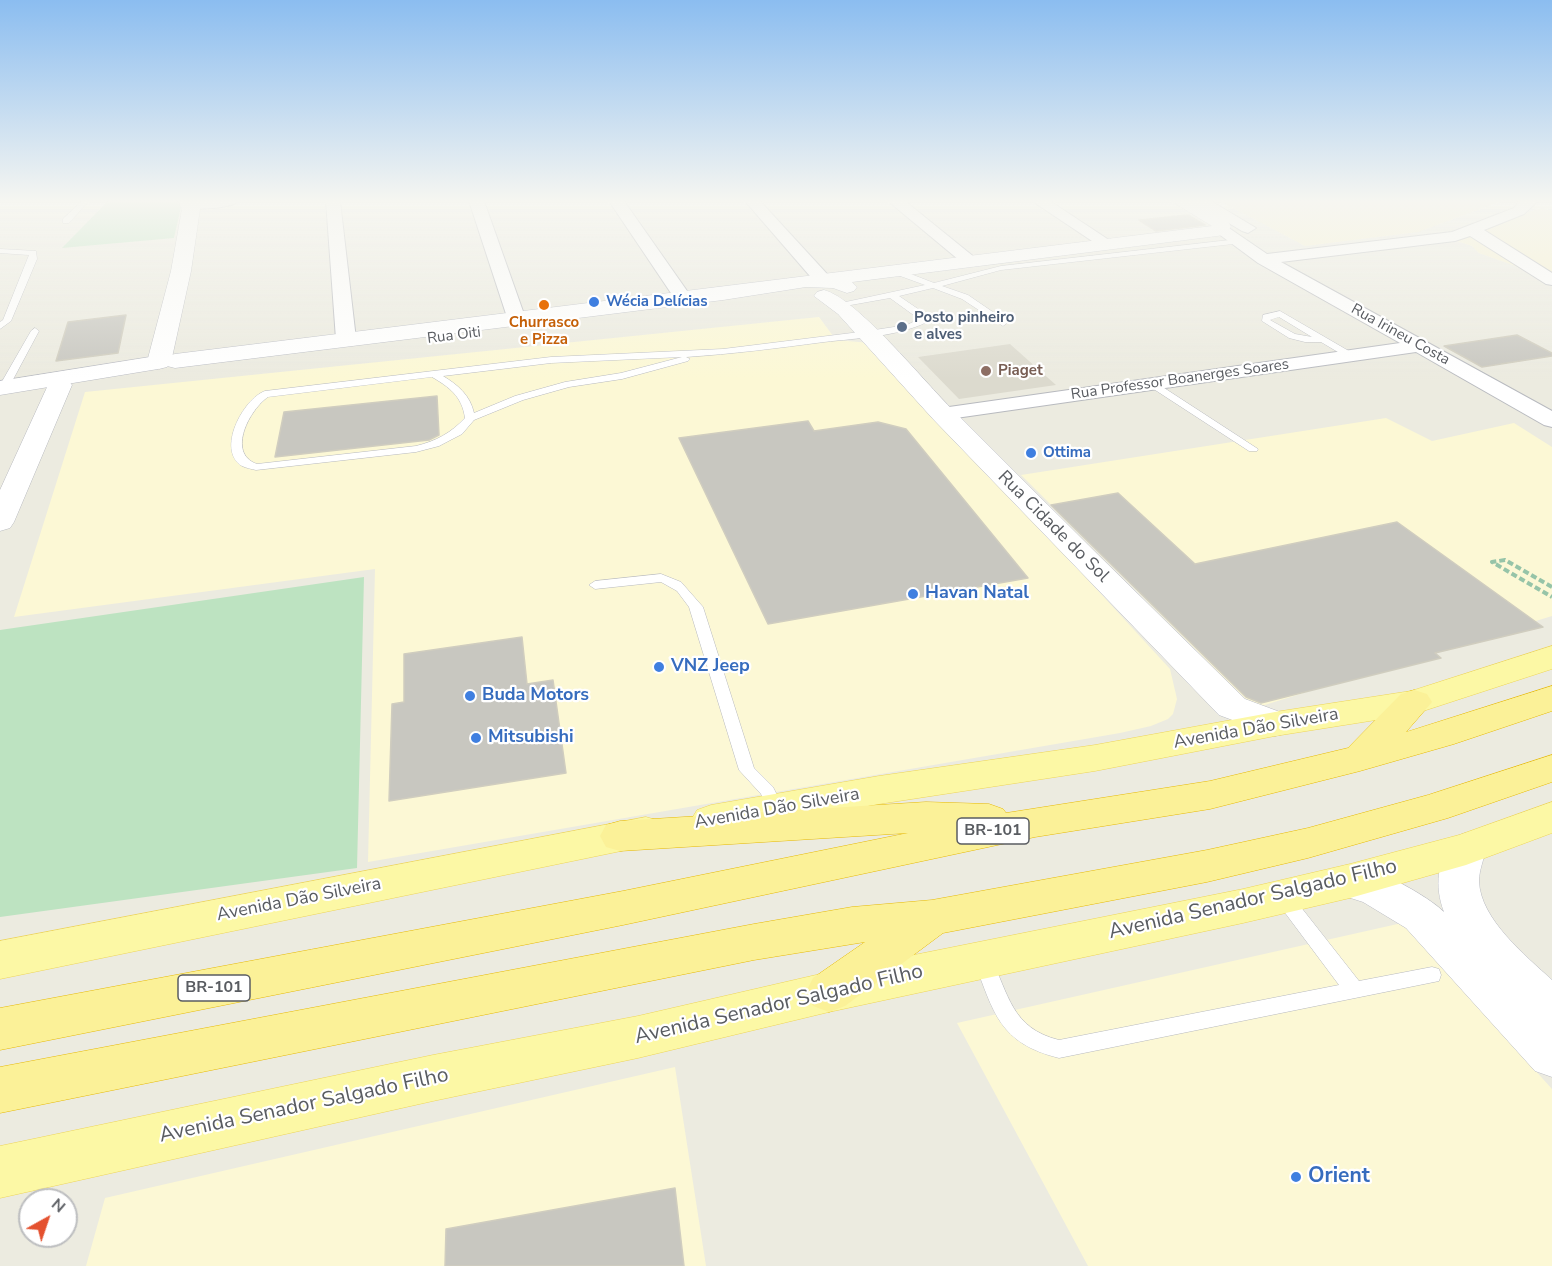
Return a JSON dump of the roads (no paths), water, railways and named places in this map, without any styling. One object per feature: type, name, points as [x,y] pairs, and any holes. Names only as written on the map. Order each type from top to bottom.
[{"type":"highway","name":"BR-101","points":[[0,1029],[623,908],[1035,822],[1210,795],[1360,758],[1441,735],[1552,698]]},
{"type":"highway","points":[[1360,758],[1414,702]]},
{"type":"highway","points":[[0,1090],[754,942],[852,925],[932,918],[1207,866],[1308,843],[1434,808],[1552,768]]},
{"type":"highway","points":[[620,836],[926,817],[1035,822]]},
{"type":"highway","points":[[829,992],[932,918]]},
{"type":"main road","points":[[160,369],[182,260]]},
{"type":"main road","name":"Rua Oiti","points":[[160,369],[316,353],[692,305],[830,291],[888,272],[995,260]]},
{"type":"main road","name":"Rua Oiti","points":[[2,388],[160,369],[346,339],[516,317],[682,298],[830,291]]},
{"type":"main road","name":"Rua Cidade do Sol","points":[[830,291],[942,414],[1232,707],[1275,724]]},
{"type":"main road","points":[[0,522],[50,384]]},
{"type":"main road","name":"Avenida Dão Silveira","points":[[0,960],[620,836],[879,790],[1106,757],[1275,724],[1414,702],[1552,657]]},
{"type":"main road","name":"Avenida Senador Salgado Filho","points":[[0,1172],[638,1036],[829,992],[1284,897],[1466,849],[1552,817]]},
{"type":"main road","points":[[1466,849],[1458,882],[1465,913],[1475,930],[1552,1010]]},
{"type":"main road","points":[[1350,881],[1378,890],[1421,916],[1552,1055]]},
{"type":"street","points":[[339,260],[346,339]]},
{"type":"street","points":[[496,260],[516,317]]},
{"type":"street","points":[[656,260],[682,298]]},
{"type":"street","points":[[803,260],[830,291]]},
{"type":"street","name":"Rua Irineu Costa","points":[[1266,260],[1552,420]]},
{"type":"street","points":[[1520,260],[1552,280]]},
{"type":"street","name":"Rua Professor Boanerges Soares","points":[[942,414],[1419,346]]},
{"type":"lane","points":[[0,326],[7,321],[33,260]]},
{"type":"lane","points":[[830,291],[892,295],[1020,260]]},
{"type":"lane","points":[[888,272],[935,284],[979,304],[1003,323]]},
{"type":"lane","points":[[702,354],[622,376],[568,384],[519,398],[470,418],[452,436],[416,448],[256,467],[246,466],[238,458],[237,443],[245,415],[261,396],[551,360],[702,354],[868,334],[909,327],[924,320],[918,313],[892,295]]},
{"type":"lane","points":[[1322,339],[1303,341],[1296,339],[1266,321],[1266,317],[1280,314],[1351,356]]},
{"type":"lane","points":[[2,388],[35,331]]},
{"type":"lane","points":[[435,375],[460,391],[466,400],[470,418]]},
{"type":"lane","points":[[1152,384],[1253,449]]},
{"type":"lane","points":[[595,585],[661,578],[671,580],[689,597],[696,607],[747,770],[767,790],[776,809]]},
{"type":"lane","points":[[1284,897],[1354,990]]},
{"type":"lane","points":[[982,960],[1010,1023],[1032,1041],[1059,1050],[1432,975]]},
{"type":"place","name":"Wécia Delícias","points":[[594,302]]},
{"type":"place","name":"Churrasco e Pizza","points":[[544,305]]},
{"type":"place","name":"Posto pinheiro e alves","points":[[902,327]]},
{"type":"place","name":"Piaget","points":[[986,371]]},
{"type":"place","name":"Ottima","points":[[1031,453]]},
{"type":"place","name":"Havan Natal","points":[[913,594]]},
{"type":"place","name":"VNZ Jeep","points":[[659,667]]},
{"type":"place","name":"Buda Motors","points":[[470,696]]},
{"type":"place","name":"Mitsubishi","points":[[476,738]]},
{"type":"place","name":"Orient","points":[[1296,1177]]}]
